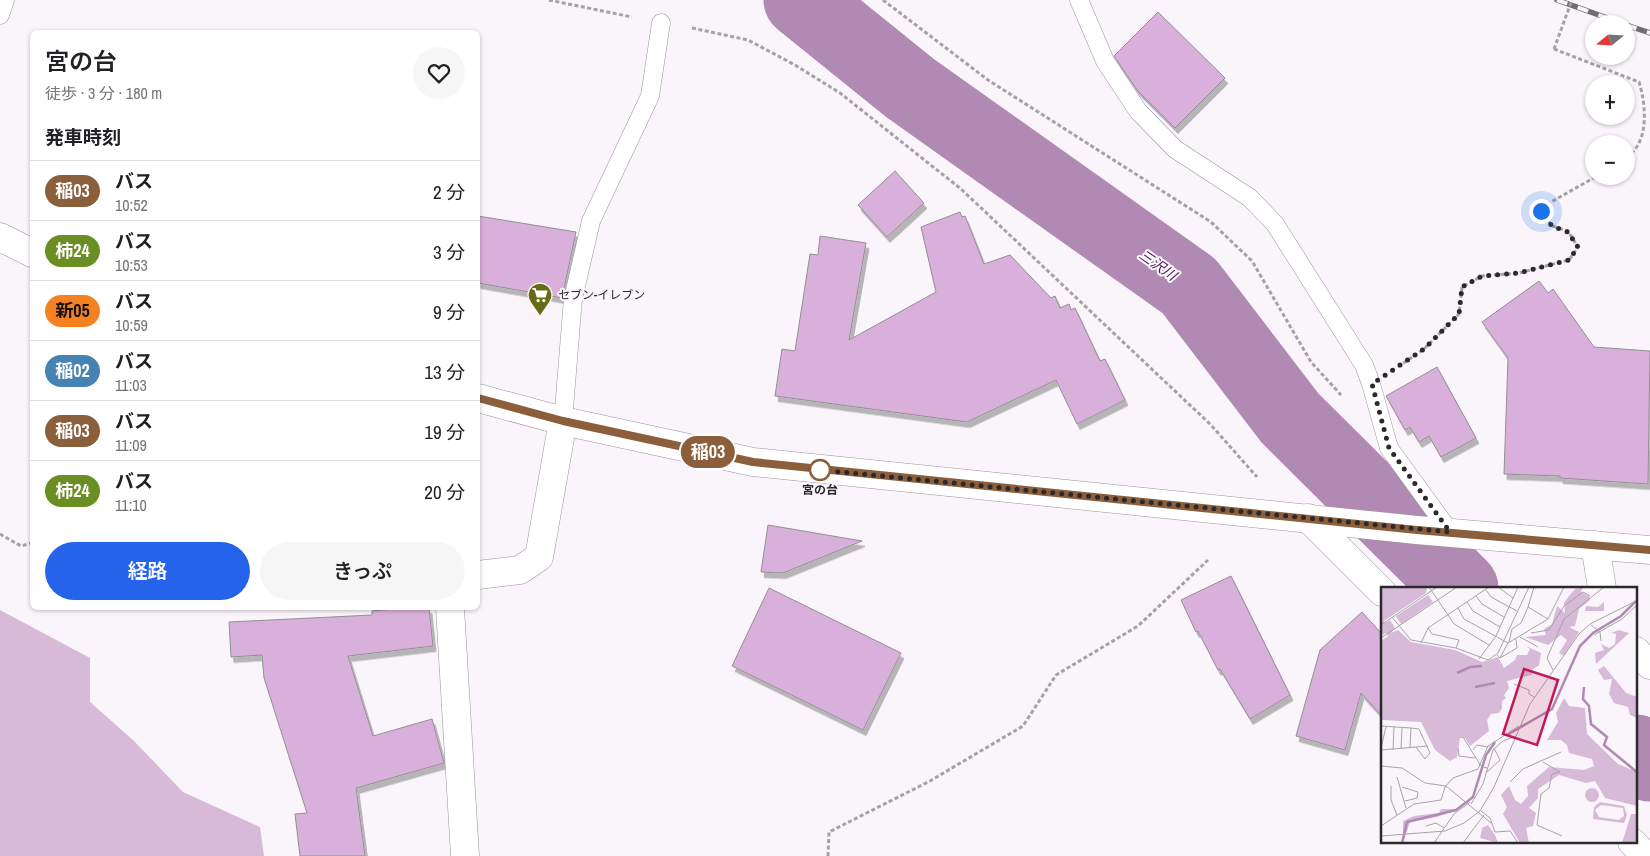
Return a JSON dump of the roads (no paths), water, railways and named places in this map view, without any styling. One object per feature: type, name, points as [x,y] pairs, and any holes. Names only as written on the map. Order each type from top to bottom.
[{"type":"main road","points":[[0,238],[30,252]]},
{"type":"main road","points":[[480,399],[563,421],[753,462],[1417,530],[1650,550]]},
{"type":"main road","points":[[480,575],[520,570],[540,557],[563,421]]},
{"type":"main road","points":[[1301,518],[1381,591]]},
{"type":"main road","points":[[1594,545],[1602,587]]},
{"type":"main road","points":[[450,610],[465,856]]},
{"type":"main road","points":[[1638,653],[1650,665]]},
{"type":"main road","points":[[1634,844],[1646,856]]},
{"type":"lane","points":[[0,15],[5,0]]},
{"type":"lane","points":[[1079,0],[1105,61],[1138,111],[1175,149],[1250,198],[1275,224],[1364,365],[1372,384],[1389,448],[1450,532]]},
{"type":"lane","points":[[563,421],[573,299],[591,221],[650,96],[661,23]]},
{"type":"waterway","name":"三沢川","points":[[801,0],[910,88],[1189,286],[1290,418],[1460,587]]},
{"type":"waterway","name":"三沢川","points":[[1638,754],[1650,764]]},
{"type":"railway","points":[[1557,0],[1599,15]]},
{"type":"railway","points":[[1635,28],[1650,33]]},
{"type":"place","name":"セブン-イレブン","points":[[540,316]]},
{"type":"place","name":"宮の台","points":[[820,470]]}]
